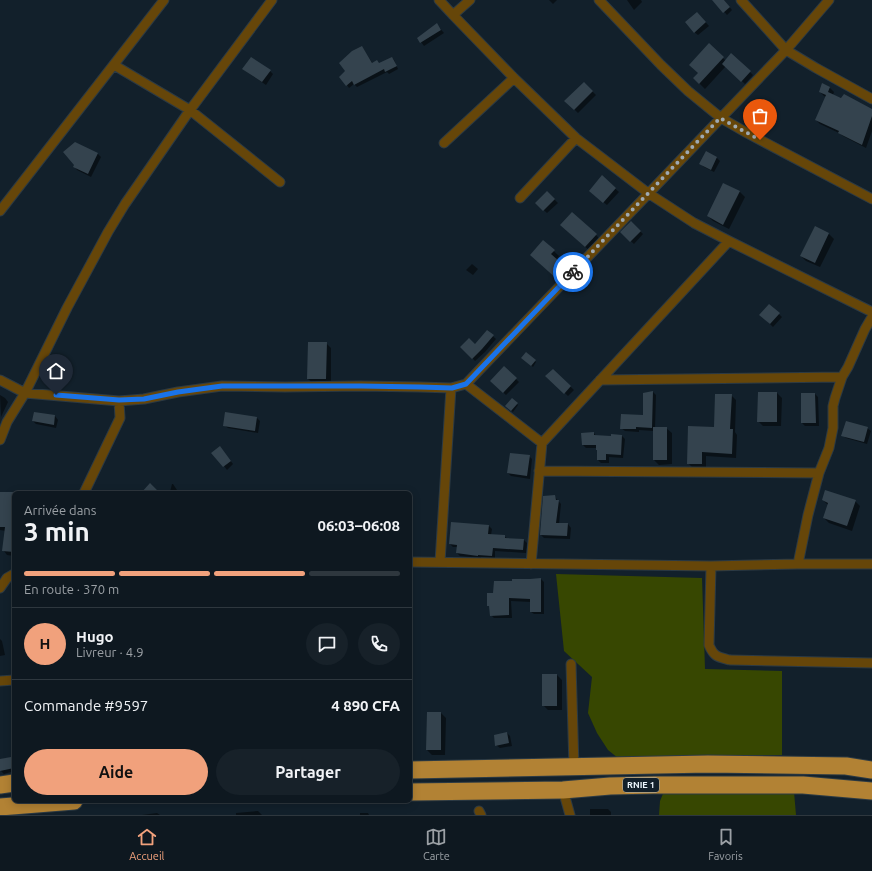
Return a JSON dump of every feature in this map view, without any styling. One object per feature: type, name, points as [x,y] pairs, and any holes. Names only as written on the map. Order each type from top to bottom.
[{"type":"highway","name":"RNIE 1","points":[[412,770],[708,764],[846,766],[872,770]]},
{"type":"highway","points":[[0,785],[12,783]]},
{"type":"highway","name":"RNIE 1","points":[[412,792],[563,790],[610,786],[654,785],[803,785],[872,791]]},
{"type":"highway","points":[[0,807],[49,803]]},
{"type":"street","points":[[0,211],[164,0]]},
{"type":"street","points":[[0,440],[7,422],[25,392],[67,308],[108,232],[125,204],[190,110],[272,0]]},
{"type":"street","points":[[439,0],[514,78],[576,138],[648,193],[694,222],[729,241],[872,312]]},
{"type":"street","points":[[453,15],[470,0]]},
{"type":"street","points":[[599,0],[661,65],[688,91],[720,118],[872,199]]},
{"type":"street","points":[[741,0],[786,50],[872,99]]},
{"type":"street","points":[[0,380],[25,392],[119,400],[144,399],[178,392],[222,386],[361,386],[452,388],[466,384],[786,50],[829,0]]},
{"type":"street","points":[[114,65],[190,110],[280,182]]},
{"type":"street","points":[[444,143],[514,78]]},
{"type":"street","points":[[520,198],[576,138]]},
{"type":"street","points":[[531,564],[542,443],[729,241]]},
{"type":"street","points":[[798,564],[808,515],[819,473],[829,448],[833,428],[833,406],[835,398],[842,377],[872,316]]},
{"type":"street","points":[[600,380],[842,377]]},
{"type":"street","points":[[466,384],[542,443]]},
{"type":"street","points":[[440,562],[452,388]]},
{"type":"street","points":[[85,491],[120,418],[119,400]]},
{"type":"street","points":[[540,471],[819,473]]},
{"type":"street","points":[[412,562],[711,566],[872,564]]},
{"type":"street","points":[[711,566],[709,645],[712,652],[717,657],[730,660],[872,663]]},
{"type":"street","points":[[0,588],[7,577]]},
{"type":"street","points":[[571,664],[574,767]]},
{"type":"street","points":[[0,681],[12,680]]},
{"type":"street","points":[[563,790],[570,815]]},
{"type":"green space","points":[[556,574],[702,578],[705,669],[782,671],[782,755],[618,758],[608,750],[597,733],[588,713],[592,677],[564,651]]},
{"type":"green space","points":[[793,780],[796,815],[659,815],[660,801],[667,784]]},
{"type":"building","points":[[712,0],[724,0],[730,7],[723,13]]},
{"type":"building","points":[[697,12],[706,22],[694,33],[685,22]]},
{"type":"building","points":[[437,23],[441,30],[420,43],[417,38]]},
{"type":"building","points":[[709,43],[724,57],[699,84],[693,78],[698,73],[689,65]]},
{"type":"building","points":[[362,46],[372,63],[377,60],[379,63],[392,57],[397,66],[385,72],[384,69],[354,85],[352,81],[346,86],[339,77],[345,71],[339,63],[352,51]]},
{"type":"building","points":[[731,53],[751,71],[741,82],[722,64]]},
{"type":"building","points":[[251,57],[271,70],[262,82],[242,69]]},
{"type":"building","points":[[584,82],[593,91],[574,110],[564,101]]},
{"type":"building","points":[[822,83],[830,87],[828,92],[841,98],[844,94],[872,109],[872,116],[862,145],[838,133],[839,131],[815,120],[826,95],[819,92]]},
{"type":"building","points":[[75,142],[98,153],[88,174],[73,167],[74,165],[63,152]]},
{"type":"building","points":[[706,151],[717,157],[711,170],[699,164]]},
{"type":"building","points":[[602,175],[616,188],[603,203],[589,191]]},
{"type":"building","points":[[723,183],[740,191],[723,225],[707,216]]},
{"type":"building","points":[[547,191],[555,199],[543,211],[535,203]]},
{"type":"building","points":[[572,212],[597,234],[585,247],[560,225]]},
{"type":"building","points":[[631,221],[641,231],[630,242],[620,232]]},
{"type":"building","points":[[815,226],[829,233],[815,263],[800,256]]},
{"type":"building","points":[[543,240],[555,250],[551,254],[568,269],[558,280],[530,255]]},
{"type":"building","points":[[769,304],[780,313],[770,324],[759,315]]},
{"type":"building","points":[[487,330],[494,335],[472,359],[460,347],[469,338],[475,344]]},
{"type":"building","points":[[308,342],[327,342],[326,379],[307,379]]},
{"type":"building","points":[[526,352],[536,360],[531,366],[521,358]]},
{"type":"building","points":[[504,366],[517,378],[503,393],[490,381]]},
{"type":"building","points":[[553,369],[571,386],[564,394],[545,376]]},
{"type":"building","points":[[653,391],[652,428],[636,427],[636,429],[620,429],[621,414],[643,415],[643,393]]},
{"type":"building","points":[[758,392],[777,392],[777,422],[757,422]]},
{"type":"building","points":[[801,393],[815,393],[816,423],[801,423]]},
{"type":"building","points":[[715,394],[732,394],[730,429],[733,429],[732,454],[702,452],[702,464],[687,464],[688,426],[714,427]]},
{"type":"building","points":[[512,398],[518,403],[511,411],[505,406]]},
{"type":"building","points":[[34,412],[55,415],[54,425],[32,421]]},
{"type":"building","points":[[225,412],[257,417],[255,431],[223,426]]},
{"type":"building","points":[[846,421],[868,427],[864,442],[841,436]]},
{"type":"building","points":[[653,427],[667,427],[667,460],[653,460]]},
{"type":"building","points":[[594,432],[594,435],[622,435],[621,455],[606,454],[606,460],[597,460],[596,445],[582,445],[581,433]]},
{"type":"building","points":[[220,446],[231,461],[223,467],[211,453]]},
{"type":"building","points":[[510,453],[530,455],[527,476],[507,473]]},
{"type":"building","points":[[150,483],[158,491],[143,491]]},
{"type":"building","points":[[825,490],[856,500],[847,526],[823,518],[828,503],[822,500]]},
{"type":"building","points":[[0,492],[12,492],[12,552],[2,551],[5,527],[0,527]]},
{"type":"building","points":[[555,495],[556,500],[559,500],[556,523],[568,523],[567,536],[540,535],[543,496]]},
{"type":"building","points":[[451,522],[489,525],[488,534],[505,535],[505,538],[524,539],[523,550],[493,548],[492,556],[456,553],[457,545],[449,544]]},
{"type":"building","points":[[541,578],[541,612],[530,612],[530,599],[509,598],[509,615],[490,616],[489,606],[487,606],[487,593],[493,593],[494,581]]},
{"type":"building","points":[[542,674],[557,674],[557,706],[542,706]]},
{"type":"building","points":[[427,712],[441,712],[441,750],[426,750]]},
{"type":"building","points":[[507,732],[509,743],[495,746],[494,735]]},
{"type":"building","points":[[11,757],[12,768],[0,771],[0,759]]},
{"type":"way so far","points":[[573,272],[720,118],[760,140]]},
{"type":"route","points":[[56,395],[119,400],[144,399],[178,392],[222,386],[361,386],[452,388],[466,384],[573,272]]}]
